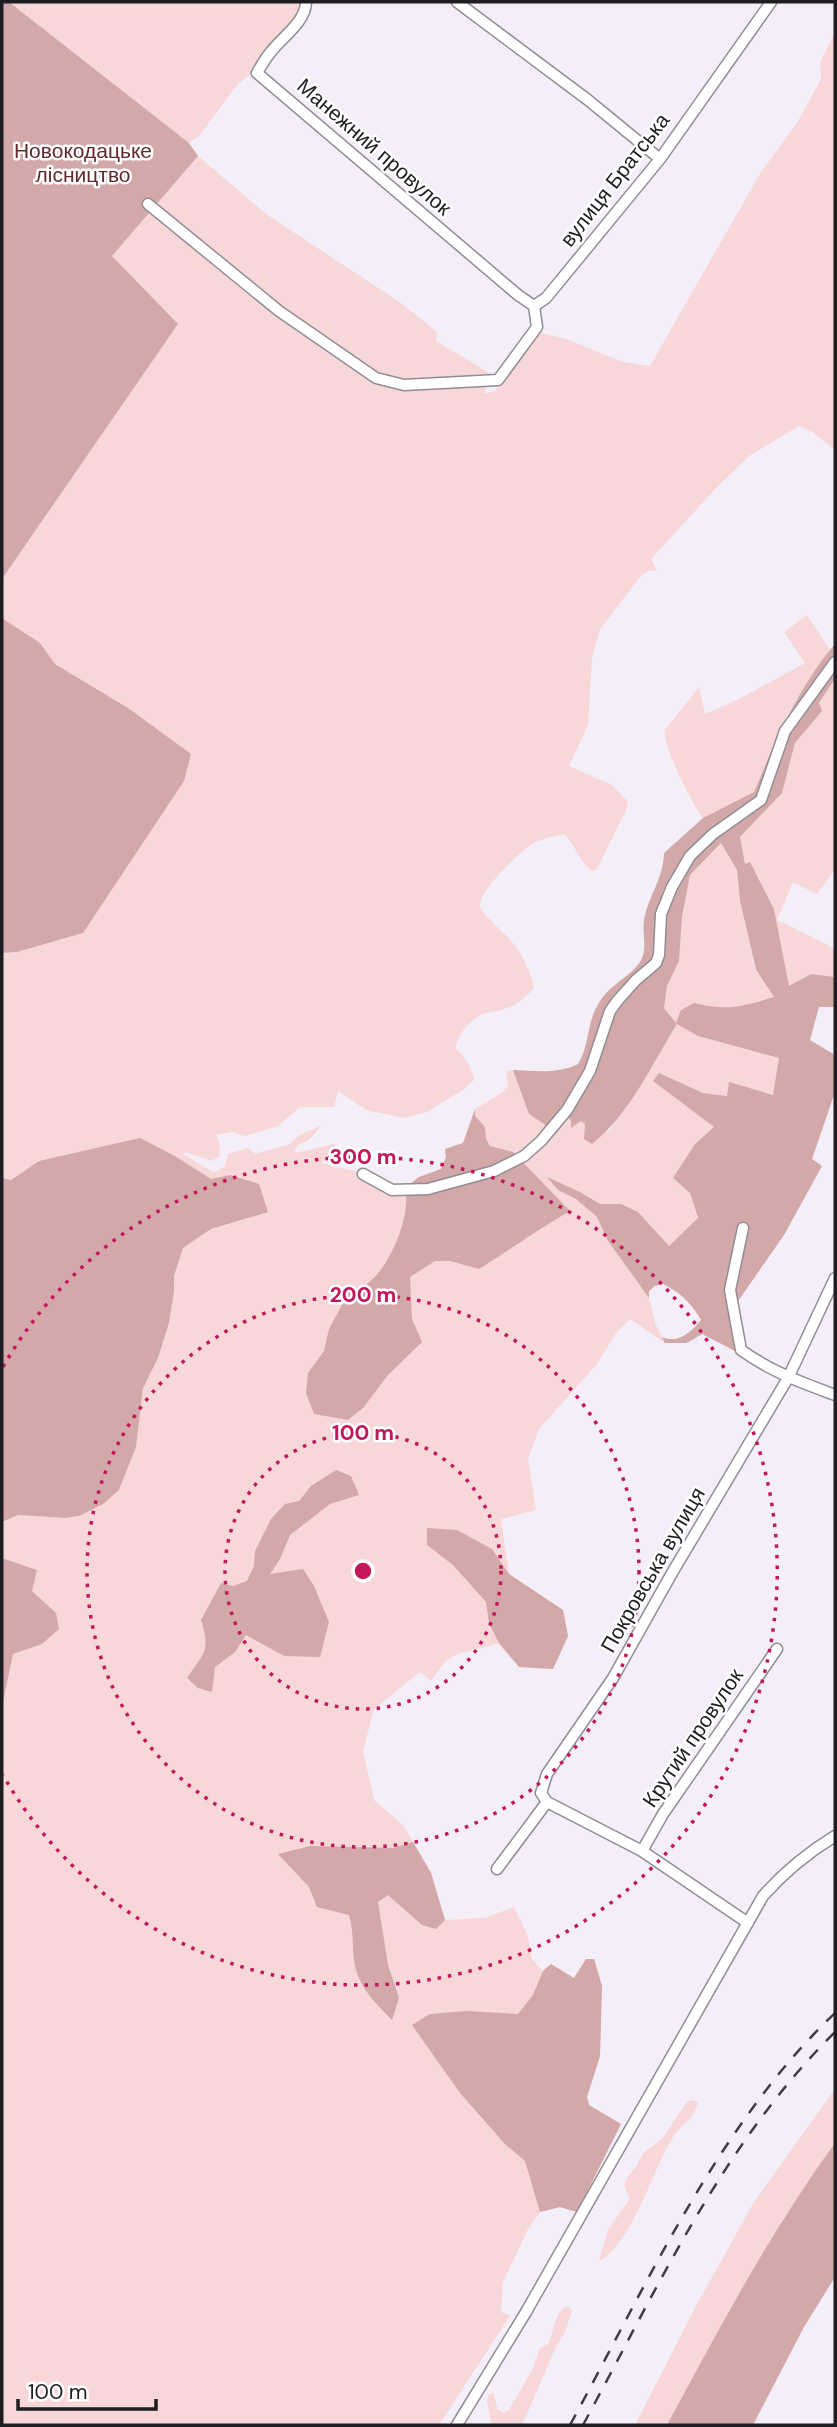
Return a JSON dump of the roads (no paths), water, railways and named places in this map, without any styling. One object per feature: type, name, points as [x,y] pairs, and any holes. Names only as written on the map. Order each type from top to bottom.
[{"type":"street","name":"Манежний провулок","points":[[306,2],[301,17],[269,54],[257,73],[534,306]]},
{"type":"street","points":[[457,2],[588,100],[660,159]]},
{"type":"street","name":"вулиця Братська","points":[[534,306],[546,298],[660,159],[771,2]]},
{"type":"street","points":[[148,204],[279,311],[376,378],[404,385],[498,380],[537,327],[534,306]]},
{"type":"street","points":[[363,1174],[392,1190],[428,1189],[494,1171],[524,1156],[561,1119],[590,1071],[610,1011],[636,980],[656,963],[659,955],[661,914],[672,887],[690,856],[713,834],[761,800],[785,731],[835,662]]},
{"type":"street","points":[[743,1228],[730,1290],[741,1350],[788,1378],[835,1395]]},
{"type":"street","name":"Покровська вулиця","points":[[547,1802],[541,1793],[547,1774],[613,1678],[788,1378],[835,1278]]},
{"type":"street","name":"Крутий провулок","points":[[642,1851],[663,1814],[777,1649]]},
{"type":"street","points":[[497,1869],[547,1802],[642,1851],[692,1882],[748,1923]]},
{"type":"street","points":[[457,2425],[526,2312],[763,1896],[782,1874],[803,1856],[835,1836]]},
{"type":"railway","points":[[570,2425],[657,2263],[720,2155],[755,2104],[793,2057],[835,2013]]},
{"type":"railway","points":[[583,2425],[666,2270],[726,2169],[795,2075],[835,2032]]},
{"type":"park label","name":"Новокодацьке лісництво","points":[[83,163]]}]
